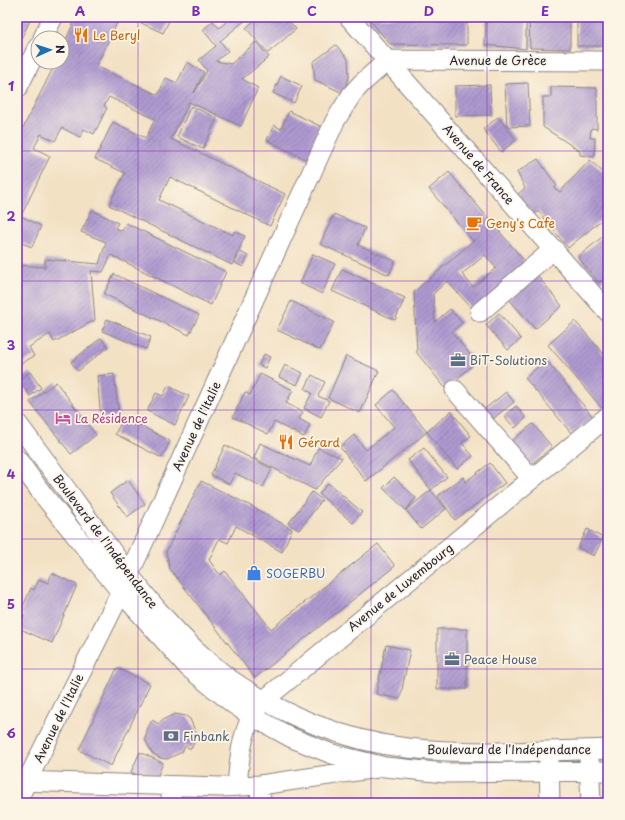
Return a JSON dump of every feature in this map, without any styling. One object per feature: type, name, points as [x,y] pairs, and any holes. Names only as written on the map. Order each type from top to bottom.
[{"type":"street","points":[[46,30],[53,17]]},
{"type":"street","name":"Avenue de France","points":[[349,17],[554,249],[605,301]]},
{"type":"street","name":"Avenue de Grèce","points":[[388,60],[608,61]]},
{"type":"street","name":"Avenue de l'Italie","points":[[17,801],[22,781],[121,592],[335,121],[352,94],[388,60]]},
{"type":"street","points":[[17,89],[30,63]]},
{"type":"street","points":[[480,312],[554,249]]},
{"type":"street","points":[[455,390],[532,479]]},
{"type":"street","name":"Avenue de Luxembourg","points":[[238,786],[241,749],[252,716],[263,700],[608,416]]},
{"type":"street","name":"Boulevard de l'Indépendance","points":[[17,423],[128,575],[160,613],[193,648],[230,680],[263,700],[312,724],[358,739],[406,748],[470,751],[608,749]]},
{"type":"street","name":"Boulevard de l'Indépendance","points":[[17,459],[44,496],[121,592],[188,667],[220,694],[252,716],[292,738],[332,754],[385,767],[446,773],[549,773],[599,771]]},
{"type":"street","points":[[22,781],[171,795],[238,786],[260,794],[385,767],[406,748]]},
{"type":"street","points":[[549,750],[550,803]]},
{"type":"street","points":[[588,750],[599,771],[591,803]]},
{"type":"building","points":[[76,17],[120,17],[96,66],[158,95],[166,78],[177,83],[187,62],[204,72],[194,93],[207,71],[199,60],[216,46],[203,30],[213,21],[219,28],[232,17],[249,17],[220,41],[228,51],[216,61],[231,64],[256,42],[269,57],[242,79],[258,88],[241,126],[189,102],[171,139],[285,194],[270,226],[170,177],[159,200],[233,235],[234,231],[245,236],[232,265],[109,205],[125,173],[95,159],[113,122],[146,138],[155,119],[109,97],[104,106],[107,108],[94,134],[84,129],[80,137],[62,128],[55,141],[41,134],[34,148],[50,156],[21,216],[41,226],[32,247],[19,242],[17,246],[17,140],[52,70],[70,70],[70,31]]},
{"type":"building","points":[[128,17],[171,17],[163,33]]},
{"type":"building","points":[[258,17],[286,17],[296,29],[268,53],[246,28]]},
{"type":"building","points":[[367,17],[467,18],[467,45],[390,44]]},
{"type":"building","points":[[486,17],[526,17],[526,49],[485,45]]},
{"type":"building","points":[[529,17],[570,17],[570,49],[530,48]]},
{"type":"building","points":[[577,17],[608,17],[608,46],[577,46]]},
{"type":"building","points":[[17,18],[30,20],[17,48]]},
{"type":"building","points":[[336,45],[348,59],[349,77],[343,93],[315,80],[313,62]]},
{"type":"building","points":[[281,76],[302,86],[294,103],[273,93]]},
{"type":"building","points":[[528,83],[530,126],[507,127],[505,84]]},
{"type":"building","points":[[490,85],[491,115],[455,116],[455,86]]},
{"type":"building","points":[[551,87],[597,88],[597,129],[591,128],[590,138],[595,138],[594,157],[580,155],[580,151],[543,127],[543,97],[551,97]]},
{"type":"building","points":[[191,106],[217,118],[203,149],[177,137]]},
{"type":"building","points":[[289,111],[324,128],[309,161],[267,140],[274,125],[281,129]]},
{"type":"building","points":[[498,117],[516,140],[501,152],[483,129]]},
{"type":"building","points":[[538,159],[557,186],[554,188],[560,192],[590,160],[608,177],[608,220],[605,217],[568,248],[538,211],[533,215],[517,195],[525,188],[517,172]]},
{"type":"building","points":[[449,172],[527,264],[474,311],[447,281],[433,294],[435,322],[450,309],[462,323],[452,332],[476,362],[446,389],[417,353],[414,292],[473,241],[429,189]],"holes":[[[485,255],[496,268],[473,287],[462,274]]]},
{"type":"building","points":[[92,210],[118,223],[115,228],[122,231],[126,223],[226,272],[211,305],[111,255],[103,272],[91,271],[95,320],[54,342],[50,334],[29,347],[34,356],[17,366],[17,265],[45,267],[45,259],[99,264],[106,242],[81,232]]},
{"type":"building","points":[[334,214],[365,228],[358,245],[395,261],[389,275],[320,244]]},
{"type":"building","points":[[608,232],[608,275],[599,283],[578,257]]},
{"type":"building","points":[[240,252],[248,256],[243,267],[235,263]]},
{"type":"building","points":[[313,254],[335,264],[322,294],[300,283]]},
{"type":"building","points":[[342,269],[405,298],[395,320],[332,291]]},
{"type":"building","points":[[114,274],[199,315],[189,335],[104,294]]},
{"type":"building","points":[[537,275],[562,306],[535,329],[509,299]]},
{"type":"building","points":[[291,301],[334,322],[320,350],[277,330]]},
{"type":"building","points":[[499,313],[521,339],[508,350],[486,325]]},
{"type":"building","points":[[107,319],[151,337],[146,349],[102,331]]},
{"type":"building","points":[[575,321],[608,359],[608,403],[602,408],[548,345]]},
{"type":"building","points":[[101,338],[108,347],[78,371],[71,362]]},
{"type":"building","points":[[264,354],[270,357],[265,368],[259,365]]},
{"type":"building","points":[[346,356],[379,371],[360,413],[328,398]]},
{"type":"building","points":[[546,360],[593,417],[572,434],[525,378]]},
{"type":"building","points":[[285,365],[303,373],[297,385],[279,377]]},
{"type":"building","points":[[30,372],[41,388],[30,396],[19,380]]},
{"type":"building","points":[[114,374],[119,416],[101,418],[97,376]]},
{"type":"building","points":[[260,374],[293,390],[286,403],[303,412],[299,419],[310,425],[304,437],[274,422],[268,434],[233,417],[245,392],[250,395]]},
{"type":"building","points":[[312,375],[325,382],[318,396],[329,401],[321,417],[304,408],[312,393],[305,389]]},
{"type":"building","name":"La Résidence","points":[[56,382],[96,435],[71,454],[30,402]]},
{"type":"building","points":[[168,386],[189,396],[175,425],[147,411],[156,393],[163,396]]},
{"type":"building","points":[[393,390],[427,432],[366,481],[340,447],[354,435],[366,450],[394,427],[376,405]]},
{"type":"building","points":[[506,392],[514,402],[490,421],[482,411]]},
{"type":"building","points":[[516,406],[526,418],[515,428],[504,416]]},
{"type":"building","points":[[451,411],[471,436],[462,443],[473,456],[457,469],[427,432]]},
{"type":"building","points":[[124,417],[170,441],[162,458],[115,434]]},
{"type":"building","points":[[533,424],[552,447],[528,467],[508,444]]},
{"type":"building","points":[[260,443],[310,466],[318,448],[342,458],[315,490],[254,458]]},
{"type":"building","points":[[225,445],[272,469],[263,487],[235,473],[229,484],[211,475]]},
{"type":"building","points":[[424,448],[447,477],[431,490],[408,460]]},
{"type":"building","points":[[490,463],[505,483],[455,520],[438,496],[463,477],[465,482]]},
{"type":"building","points":[[394,477],[416,498],[406,510],[383,488]]},
{"type":"building","points":[[128,480],[145,504],[127,517],[110,493]]},
{"type":"building","points":[[201,481],[292,529],[282,552],[236,526],[228,543],[219,539],[209,560],[220,575],[225,571],[271,629],[378,544],[395,566],[255,678],[170,569],[166,552]]},
{"type":"building","points":[[328,483],[362,512],[353,523],[319,494]]},
{"type":"building","points":[[431,490],[446,509],[421,529],[406,510]]},
{"type":"building","points":[[312,492],[322,500],[299,530],[288,524]]},
{"type":"building","points":[[587,529],[603,538],[594,556],[578,548]]},
{"type":"building","points":[[52,573],[77,585],[52,643],[18,628],[24,615],[20,613],[31,588],[34,590],[39,579],[48,583]]},
{"type":"building","name":"Peace House","points":[[437,629],[467,629],[467,689],[437,689]]},
{"type":"building","points":[[386,645],[410,650],[400,699],[376,694]]},
{"type":"building","points":[[117,668],[150,684],[111,766],[79,750]]},
{"type":"building","name":"Finbank","points":[[175,714],[186,716],[190,719],[196,733],[195,741],[191,749],[185,746],[182,752],[167,759],[160,758],[152,753],[145,739],[148,728],[152,720],[159,724],[162,720]]},
{"type":"building","points":[[140,752],[163,763],[156,779],[143,778],[131,772]]},
{"type":"place","name":"Le Beryl","points":[[81,35]]},
{"type":"place","name":"Geny's Cafe","points":[[474,223]]},
{"type":"place","name":"BiT-Solutions","points":[[458,360]]},
{"type":"place","name":"La Résidence","points":[[63,418]]},
{"type":"place","name":"Gérard","points":[[286,442]]},
{"type":"place","name":"SOGERBU","points":[[254,573]]},
{"type":"place","name":"Peace House","points":[[452,659]]},
{"type":"place","name":"Finbank","points":[[171,736]]}]
